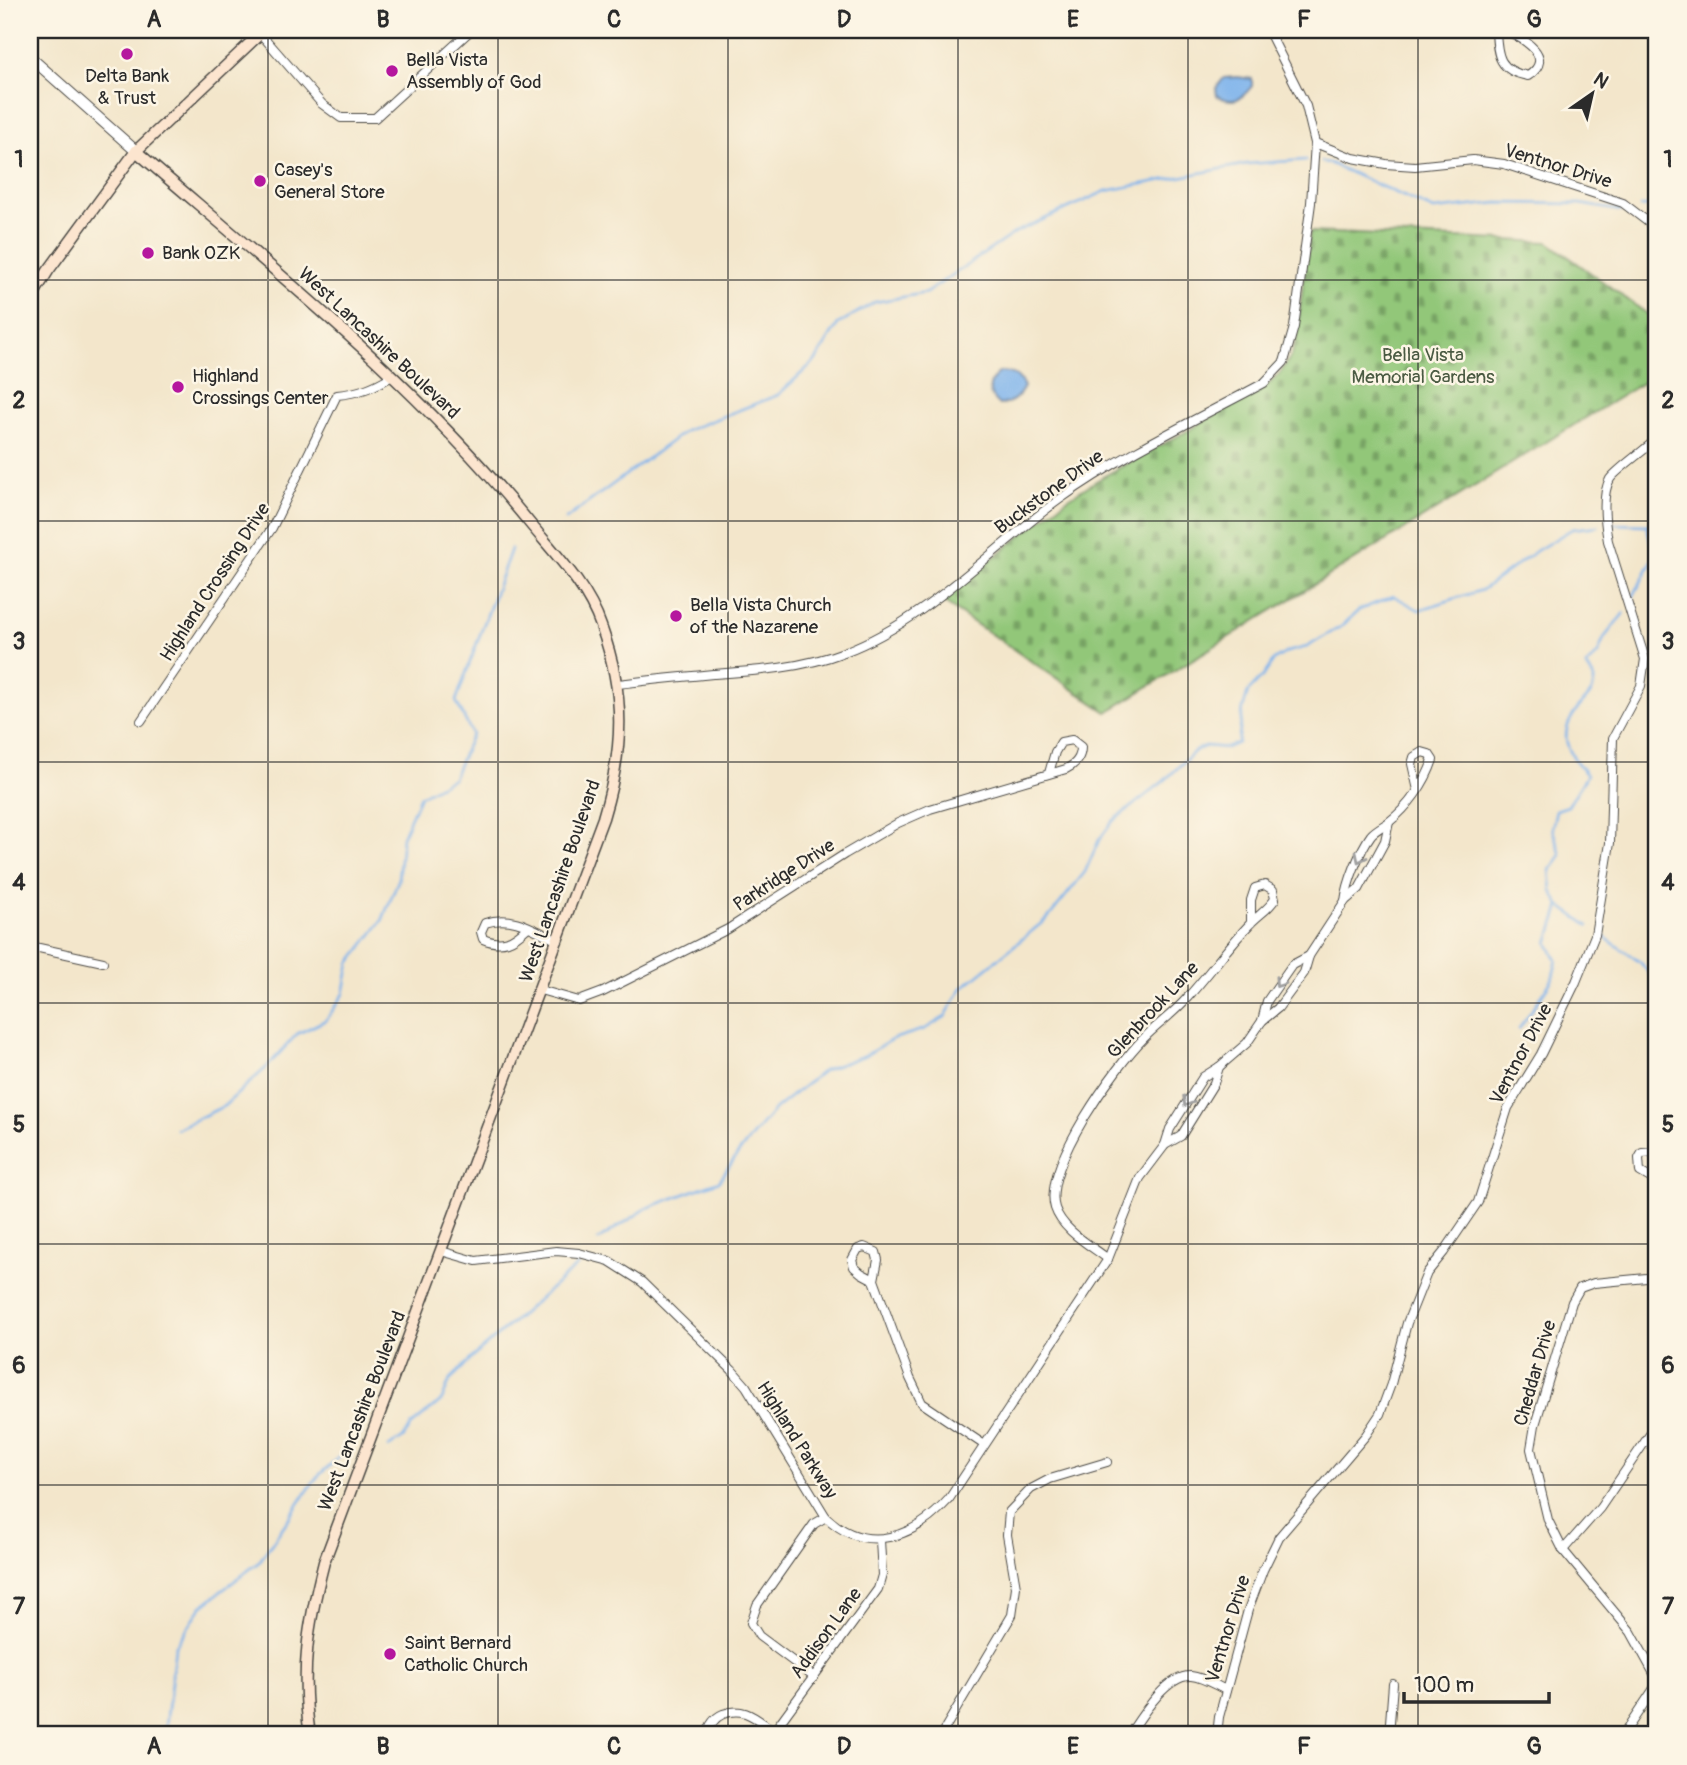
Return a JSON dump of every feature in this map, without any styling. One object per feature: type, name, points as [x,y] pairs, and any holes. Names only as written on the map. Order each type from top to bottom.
[{"type":"main road","points":[[30,300],[136,151],[262,31]]},
{"type":"main road","name":"West Lancashire Boulevard","points":[[136,151],[351,335],[506,494],[587,594],[601,625],[618,684],[620,742],[614,784],[540,990],[324,1562],[310,1616],[304,1670],[310,1735]]},
{"type":"street","points":[[262,31],[322,104],[331,111],[341,118],[375,118],[471,30]]},
{"type":"street","points":[[1268,30],[1302,95],[1315,143]]},
{"type":"street","points":[[1496,30],[1501,63],[1517,75],[1528,76],[1536,71],[1538,55],[1534,48],[1505,30]]},
{"type":"street","points":[[30,57],[136,151]]},
{"type":"street","name":"Ventnor Drive","points":[[1315,143],[1353,159],[1386,164],[1415,166],[1473,160],[1504,164],[1623,203],[1657,229]]},
{"type":"street","name":"Buckstone Drive","points":[[618,684],[749,672],[800,664],[869,642],[919,611],[1021,528],[1094,475],[1264,383],[1284,362],[1294,327],[1311,203],[1315,143]]},
{"type":"street","name":"Highland Crossing Drive","points":[[141,721],[272,528],[337,395],[374,387],[392,376]]},
{"type":"street","name":"Ventnor Drive","points":[[1217,1735],[1219,1717],[1248,1610],[1263,1570],[1279,1537],[1366,1435],[1380,1414],[1407,1323],[1427,1273],[1478,1202],[1508,1108],[1541,1054],[1576,982],[1595,934],[1610,843],[1613,738],[1641,686],[1645,659],[1608,541],[1606,496],[1610,479],[1657,439]]},
{"type":"street","name":"Parkridge Drive","points":[[540,990],[579,1001],[603,992],[728,929],[898,823],[930,809],[1049,773],[1075,764],[1081,753],[1080,747],[1072,740],[1061,742],[1049,773]]},
{"type":"street","points":[[1345,901],[1347,885],[1372,834],[1404,809],[1418,790]]},
{"type":"street","points":[[880,1540],[914,1528],[938,1511],[949,1499],[1108,1259],[1140,1178],[1165,1145],[1170,1129],[1203,1077],[1247,1043],[1262,1021],[1278,1008],[1304,973],[1309,956],[1345,901],[1359,889],[1385,841],[1389,822]]},
{"type":"street","points":[[528,927],[518,936],[496,944],[483,939],[481,932],[485,923],[500,918],[528,927],[558,941]]},
{"type":"street","name":"Glenbrook Lane","points":[[1108,1259],[1066,1226],[1055,1209],[1052,1192],[1070,1141],[1101,1093],[1143,1039],[1185,1001],[1251,922]]},
{"type":"street","points":[[30,946],[103,962]]},
{"type":"street","points":[[1262,1021],[1268,1001],[1292,965],[1309,956]]},
{"type":"street","points":[[1165,1145],[1181,1136],[1214,1083],[1219,1067]]},
{"type":"street","points":[[1657,1152],[1642,1153],[1638,1165],[1640,1172],[1657,1182]]},
{"type":"street","name":"Highland Parkway","points":[[441,1251],[475,1261],[555,1251],[579,1253],[609,1261],[642,1282],[746,1386],[826,1517],[837,1527],[858,1537],[880,1540]]},
{"type":"street","name":"Cheddar Drive","points":[[1657,1277],[1594,1283],[1580,1288],[1572,1301],[1535,1425],[1531,1449],[1548,1520],[1563,1550],[1630,1632],[1657,1679]]},
{"type":"street","points":[[874,1280],[922,1403],[983,1444]]},
{"type":"street","points":[[1563,1550],[1600,1507],[1657,1424]]},
{"type":"street","points":[[941,1735],[1012,1615],[1016,1587],[1007,1535],[1009,1512],[1031,1489],[1050,1479],[1107,1462]]},
{"type":"street","points":[[814,1677],[759,1636],[751,1623],[757,1605],[814,1524],[826,1517]]},
{"type":"street","name":"Addison Lane","points":[[773,1733],[877,1589],[882,1575],[880,1540]]},
{"type":"street","points":[[1129,1735],[1151,1704],[1177,1679],[1193,1676],[1226,1690]]},
{"type":"street","points":[[1389,1735],[1392,1684]]},
{"type":"street","points":[[1623,1735],[1657,1684]]},
{"type":"street","points":[[707,1735],[708,1727],[718,1716],[734,1710],[744,1711],[773,1733]]},
{"type":"green space","name":"Bella Vista Memorial Gardens","points":[[1310,232],[1548,242],[1657,321],[1657,374],[1107,712],[940,600],[1067,499],[1270,383],[1281,372],[1292,354],[1296,340]]},
{"type":"water","points":[[1224,78],[1252,79],[1252,86],[1244,95],[1233,100],[1217,96],[1216,88]]},
{"type":"water","points":[[1000,372],[1015,375],[1024,387],[1014,399],[999,405],[992,397],[990,388]]},
{"type":"waterway","points":[[566,519],[685,431],[778,395],[816,360],[838,324],[875,302],[926,293],[1016,232],[1106,191],[1247,164],[1306,160]]},
{"type":"waterway","points":[[1322,162],[1434,210],[1498,203],[1580,204],[1621,211]]},
{"type":"waterway","points":[[1641,207],[1657,204]]},
{"type":"waterway","points":[[1613,524],[1647,525],[1657,519]]},
{"type":"waterway","points":[[598,1240],[647,1208],[719,1181],[774,1110],[824,1070],[866,1055],[893,1039],[925,1029],[945,1017],[961,989],[1049,917],[1085,872],[1099,840],[1113,821],[1164,781],[1196,750],[1206,746],[1226,748],[1238,743],[1248,692],[1274,660],[1287,652],[1307,647],[1342,626],[1359,610],[1394,596],[1419,610],[1482,590],[1572,529],[1598,526]]},
{"type":"waterway","points":[[1647,526],[1651,543]]},
{"type":"waterway","points":[[176,1129],[224,1106],[267,1067],[297,1034],[326,1020],[344,994],[350,963],[382,921],[398,881],[402,837],[420,796],[453,778],[472,734],[456,701],[511,549]]},
{"type":"waterway","points":[[1633,597],[1654,557]]},
{"type":"waterway","points":[[1519,1029],[1552,980],[1557,960],[1548,943],[1560,906],[1552,891],[1550,870],[1561,855],[1552,828],[1556,810],[1568,806],[1587,775],[1569,749],[1566,732],[1574,714],[1589,696],[1594,684],[1586,666],[1598,654],[1604,638],[1624,613]]},
{"type":"waterway","points":[[1560,906],[1589,926]]},
{"type":"waterway","points":[[1603,936],[1640,962],[1657,983]]},
{"type":"waterway","points":[[388,1448],[403,1438],[412,1425],[442,1400],[450,1380],[475,1355],[578,1265]]},
{"type":"waterway","points":[[165,1735],[175,1647],[202,1606],[259,1562],[317,1477],[339,1457],[345,1455]]},
{"type":"place","name":"Delta Bank & Trust","points":[[127,54]]},
{"type":"place","name":"Bella Vista Assembly of God","points":[[392,71]]},
{"type":"place","name":"Casey's General Store","points":[[260,181]]},
{"type":"place","name":"Bank OZK","points":[[148,253]]},
{"type":"place","name":"Highland Crossings Center","points":[[178,387]]},
{"type":"place","name":"Bella Vista Church of the Nazarene","points":[[676,616]]},
{"type":"place","name":"Saint Bernard Catholic Church","points":[[390,1654]]}]
